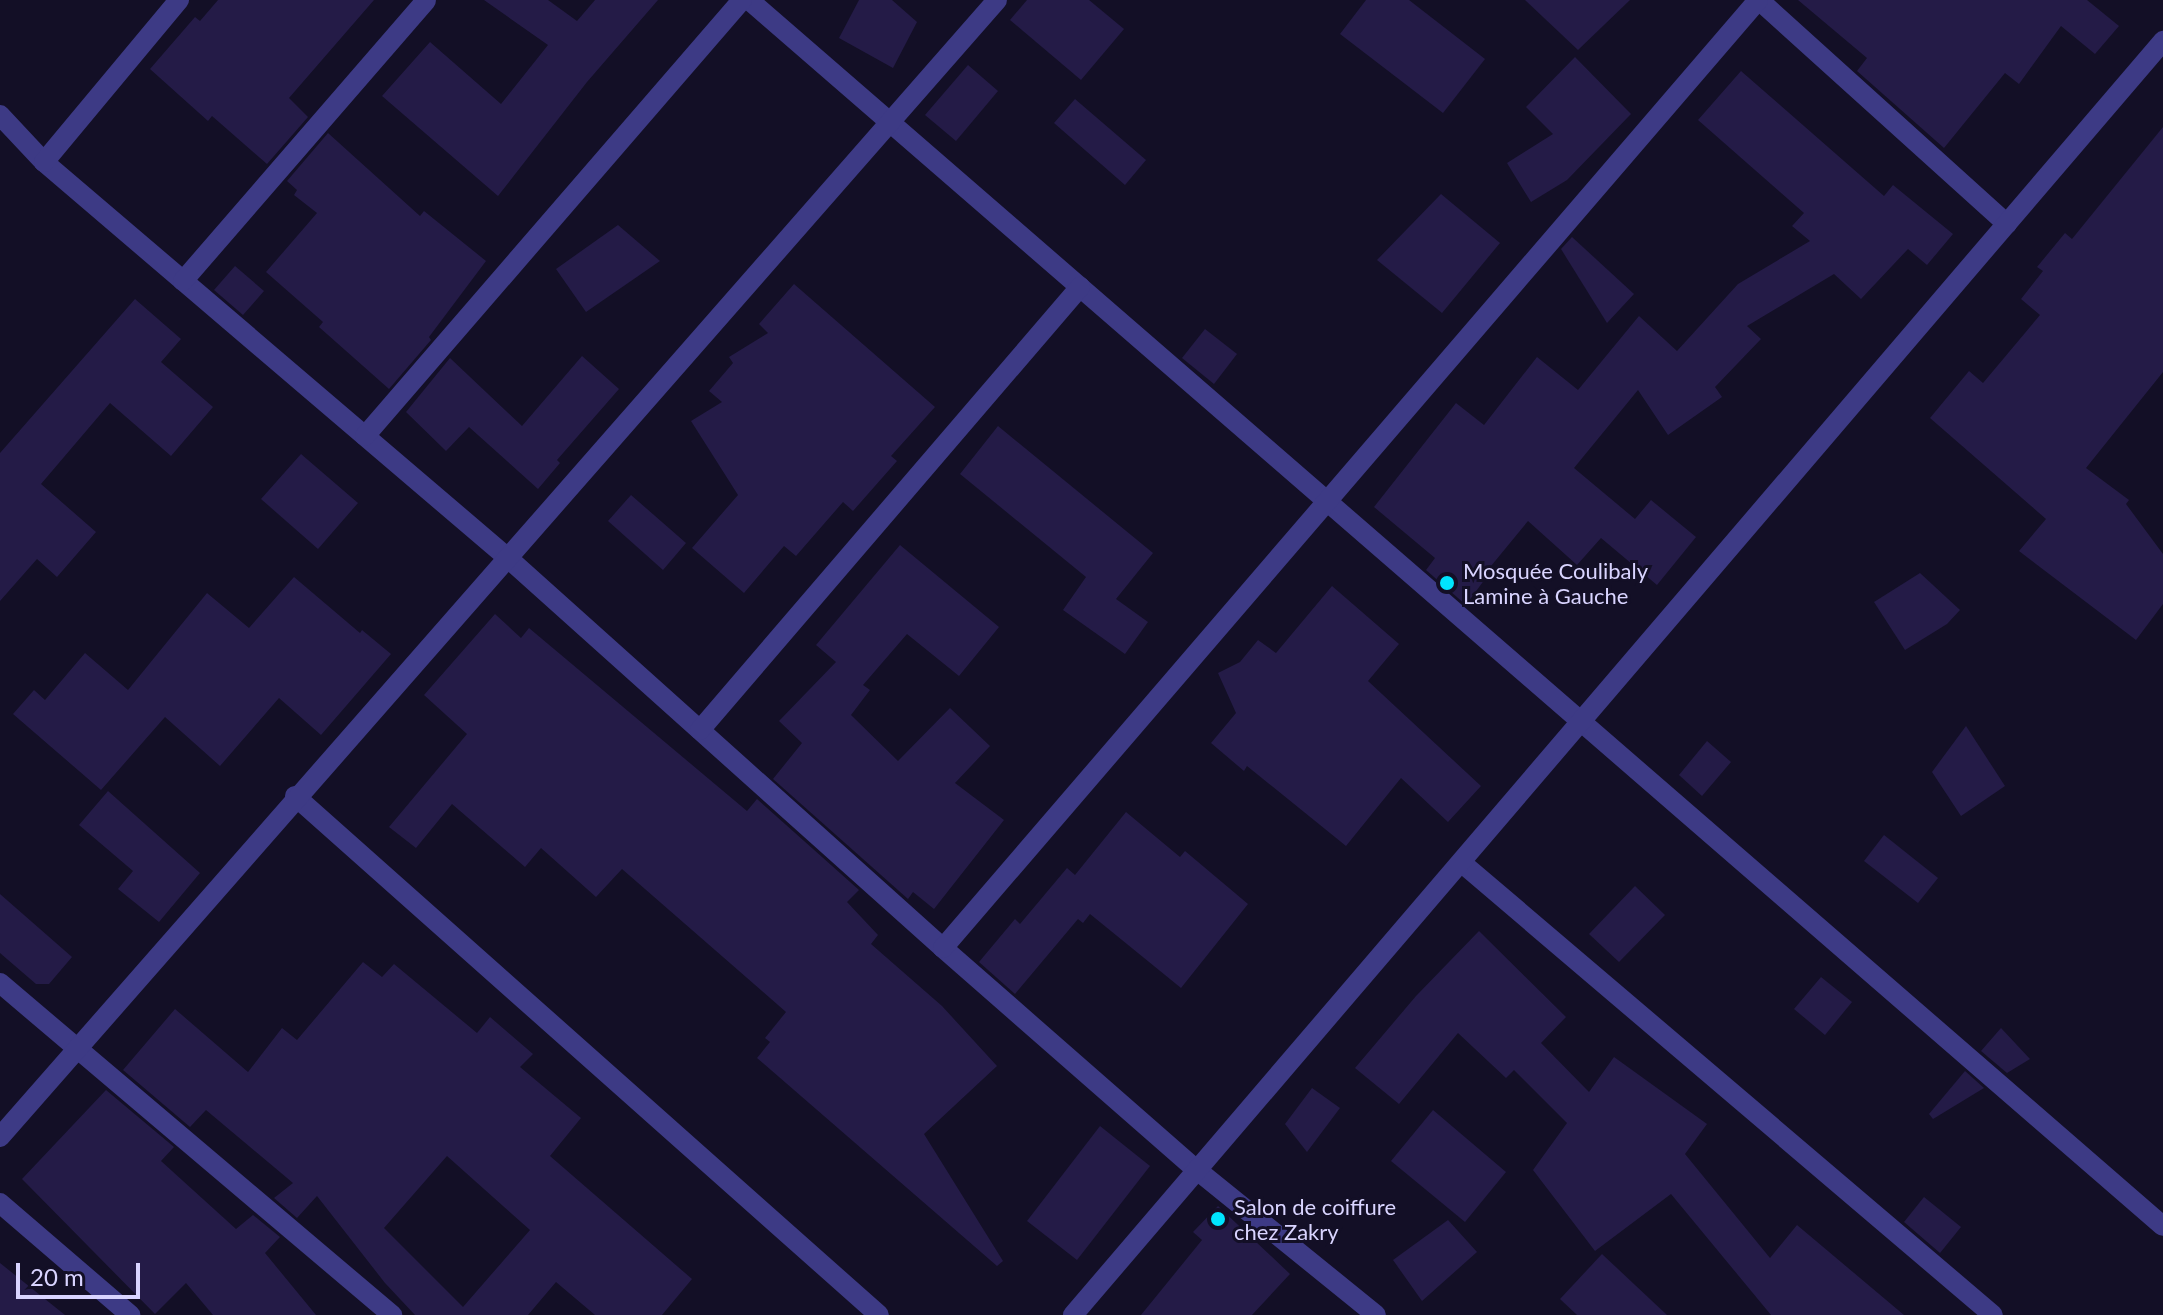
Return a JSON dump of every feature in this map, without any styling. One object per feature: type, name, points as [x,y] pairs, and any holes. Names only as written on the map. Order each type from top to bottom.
[{"type":"street","points":[[44,162],[179,0]]},
{"type":"street","points":[[183,281],[426,0]]},
{"type":"street","points":[[365,436],[742,0]]},
{"type":"street","points":[[749,0],[2163,1226]]},
{"type":"street","points":[[0,1137],[295,796],[509,559],[997,0]]},
{"type":"street","points":[[943,948],[1758,0],[2007,224]]},
{"type":"street","points":[[1073,1315],[2163,41]]},
{"type":"street","points":[[0,115],[44,162],[509,559],[943,948],[1197,1170],[1376,1315]]},
{"type":"street","points":[[700,730],[1080,287]]},
{"type":"street","points":[[295,796],[879,1315]]},
{"type":"street","points":[[1462,863],[1993,1315]]},
{"type":"street","points":[[0,983],[392,1315]]},
{"type":"street","points":[[0,1203],[130,1315]]},
{"type":"building","points":[[218,0],[374,0],[289,98],[308,117],[267,164],[212,116],[208,121],[150,69],[195,17],[200,21]]},
{"type":"building","points":[[484,0],[548,0],[577,21],[595,0],[658,0],[587,82],[498,196],[382,96],[430,42],[501,104],[548,45]]},
{"type":"building","points":[[859,0],[892,0],[917,22],[893,68],[839,38]]},
{"type":"building","points":[[1027,0],[1089,0],[1124,29],[1081,80],[1010,20]]},
{"type":"building","points":[[1366,0],[1409,0],[1485,59],[1443,113],[1340,34]]},
{"type":"building","points":[[1525,0],[1630,0],[1578,50]]},
{"type":"building","points":[[1798,0],[2087,0],[2119,26],[2095,54],[2061,26],[2019,84],[2005,73],[1944,148],[1857,71],[1867,58]]},
{"type":"building","points":[[1575,57],[1631,114],[1567,180],[1531,202],[1507,163],[1553,134],[1526,107]]},
{"type":"building","points":[[968,65],[998,91],[956,141],[925,115]]},
{"type":"building","points":[[1741,71],[1884,196],[1893,185],[1953,234],[1927,265],[1908,249],[1861,299],[1834,274],[1747,326],[1761,339],[1715,387],[1722,397],[1668,435],[1638,390],[1574,468],[1635,519],[1651,500],[1696,537],[1657,585],[1601,538],[1577,565],[1528,521],[1482,577],[1485,579],[1466,605],[1426,570],[1435,558],[1374,507],[1456,403],[1484,425],[1537,357],[1578,390],[1639,316],[1677,351],[1738,284],[1810,241],[1792,226],[1804,213],[1698,120]]},
{"type":"building","points":[[1075,99],[1146,160],[1125,185],[1054,123]]},
{"type":"building","points":[[2163,127],[2163,372],[2086,468],[2129,500],[2126,504],[2163,554],[2163,604],[2136,640],[2019,551],[2046,519],[1930,418],[1969,371],[1983,383],[2040,315],[2021,299],[2043,271],[2037,267],[2065,233],[2072,239]]},
{"type":"building","points":[[328,133],[420,216],[424,211],[486,261],[429,337],[431,340],[389,389],[319,327],[323,322],[266,272],[317,213],[294,195],[297,190],[287,181]]},
{"type":"building","points":[[1441,194],[1500,243],[1442,313],[1377,260]]},
{"type":"building","points":[[618,225],[660,261],[586,312],[556,269]]},
{"type":"building","points":[[1572,237],[1634,294],[1607,323],[1561,249]]},
{"type":"building","points":[[235,266],[264,291],[243,315],[214,290]]},
{"type":"building","points":[[794,284],[935,407],[891,456],[897,461],[853,511],[843,502],[796,556],[784,546],[744,593],[692,548],[738,495],[691,421],[722,402],[709,391],[733,363],[729,357],[768,333],[759,324]]},
{"type":"building","points":[[135,299],[181,339],[161,362],[213,407],[171,456],[110,403],[41,484],[96,532],[57,577],[37,559],[0,601],[0,453]]},
{"type":"building","points":[[1205,329],[1237,354],[1214,384],[1182,358]]},
{"type":"building","points":[[582,356],[619,389],[557,460],[560,463],[538,489],[469,427],[446,451],[406,412],[450,358],[522,426]]},
{"type":"building","points":[[998,426],[1153,553],[1116,599],[1148,622],[1125,654],[1063,610],[1086,577],[960,474]]},
{"type":"building","points":[[301,454],[358,503],[318,549],[261,499]]},
{"type":"building","points":[[631,495],[686,543],[663,570],[608,521]]},
{"type":"building","points":[[900,545],[999,627],[959,676],[907,634],[863,685],[870,690],[851,715],[898,761],[950,708],[990,746],[955,783],[1004,820],[934,909],[913,892],[908,899],[773,779],[802,743],[779,721],[836,662],[816,645]]},
{"type":"building","points":[[1920,573],[1960,610],[1947,624],[1905,650],[1874,602]]},
{"type":"building","points":[[294,577],[360,633],[362,630],[391,654],[321,735],[279,698],[220,766],[165,717],[101,790],[13,714],[34,690],[45,700],[85,653],[128,690],[207,593],[249,628]]},
{"type":"building","points":[[1332,586],[1399,644],[1368,681],[1481,786],[1448,822],[1401,778],[1346,846],[1247,766],[1244,771],[1211,743],[1236,713],[1218,673],[1240,662],[1258,640],[1276,653]]},
{"type":"building","points":[[495,614],[521,638],[529,628],[747,811],[757,799],[859,890],[847,902],[878,935],[871,944],[942,1006],[997,1066],[924,1134],[1003,1261],[997,1266],[757,1058],[770,1042],[765,1038],[786,1012],[622,869],[596,897],[541,848],[525,867],[452,804],[416,848],[389,827],[467,734],[424,695]]},
{"type":"building","points":[[1966,726],[2005,786],[1961,816],[1932,772]]},
{"type":"building","points":[[1707,741],[1731,762],[1702,796],[1679,775]]},
{"type":"building","points":[[108,791],[200,873],[159,922],[118,889],[133,871],[79,825]]},
{"type":"building","points":[[1126,812],[1180,857],[1185,851],[1248,904],[1181,988],[1090,914],[1083,923],[1078,919],[1015,994],[979,962],[1015,919],[1020,924],[1067,868],[1075,875]]},
{"type":"building","points":[[1884,835],[1938,878],[1918,903],[1864,861]]},
{"type":"building","points":[[1635,886],[1665,915],[1619,962],[1589,934]]},
{"type":"building","points":[[0,894],[72,957],[49,984],[36,984],[0,953]]},
{"type":"building","points":[[1479,931],[1566,1017],[1541,1043],[1589,1092],[1614,1057],[1707,1124],[1685,1154],[1770,1258],[1797,1225],[1904,1315],[1771,1315],[1671,1194],[1595,1251],[1533,1170],[1567,1123],[1514,1070],[1506,1078],[1458,1033],[1399,1104],[1355,1068],[1416,996]]},
{"type":"building","points":[[363,962],[382,977],[394,964],[477,1033],[490,1017],[533,1054],[520,1067],[581,1118],[550,1156],[692,1279],[662,1315],[595,1315],[556,1282],[528,1315],[415,1315],[385,1283],[317,1196],[297,1218],[274,1198],[293,1183],[206,1110],[190,1127],[123,1070],[175,1009],[248,1072],[282,1028],[297,1040]],"holes":[[[447,1156],[530,1230],[463,1307],[384,1228]]]},
{"type":"building","points":[[1821,977],[1852,1002],[1825,1035],[1794,1009]]},
{"type":"building","points":[[2001,1028],[2030,1059],[2007,1073],[1981,1051]]},
{"type":"building","points":[[1965,1071],[1984,1088],[1933,1119],[1929,1114]]},
{"type":"building","points":[[1312,1088],[1340,1108],[1307,1152],[1285,1124]]},
{"type":"building","points":[[106,1090],[174,1147],[161,1161],[236,1229],[253,1215],[280,1237],[265,1253],[316,1315],[213,1315],[186,1283],[155,1314],[22,1179]]},
{"type":"building","points":[[1433,1110],[1506,1172],[1465,1222],[1391,1161]]},
{"type":"building","points":[[1100,1126],[1150,1166],[1077,1260],[1027,1221]]},
{"type":"building","points":[[1924,1197],[1961,1227],[1940,1253],[1904,1222]]},
{"type":"building","points":[[1218,1206],[1290,1274],[1252,1315],[1141,1315],[1202,1240],[1193,1232]]},
{"type":"building","points":[[1448,1220],[1477,1252],[1422,1301],[1393,1260]]},
{"type":"building","points":[[1602,1254],[1667,1315],[1577,1315],[1560,1299]]},
{"type":"building","points":[[0,1263],[65,1315],[0,1315]]},
{"type":"place","name":"Mosquée Coulibaly Lamine à Gauche","points":[[1447,583]]},
{"type":"place","name":"Salon de coiffure chez Zakry","points":[[1218,1219]]}]
